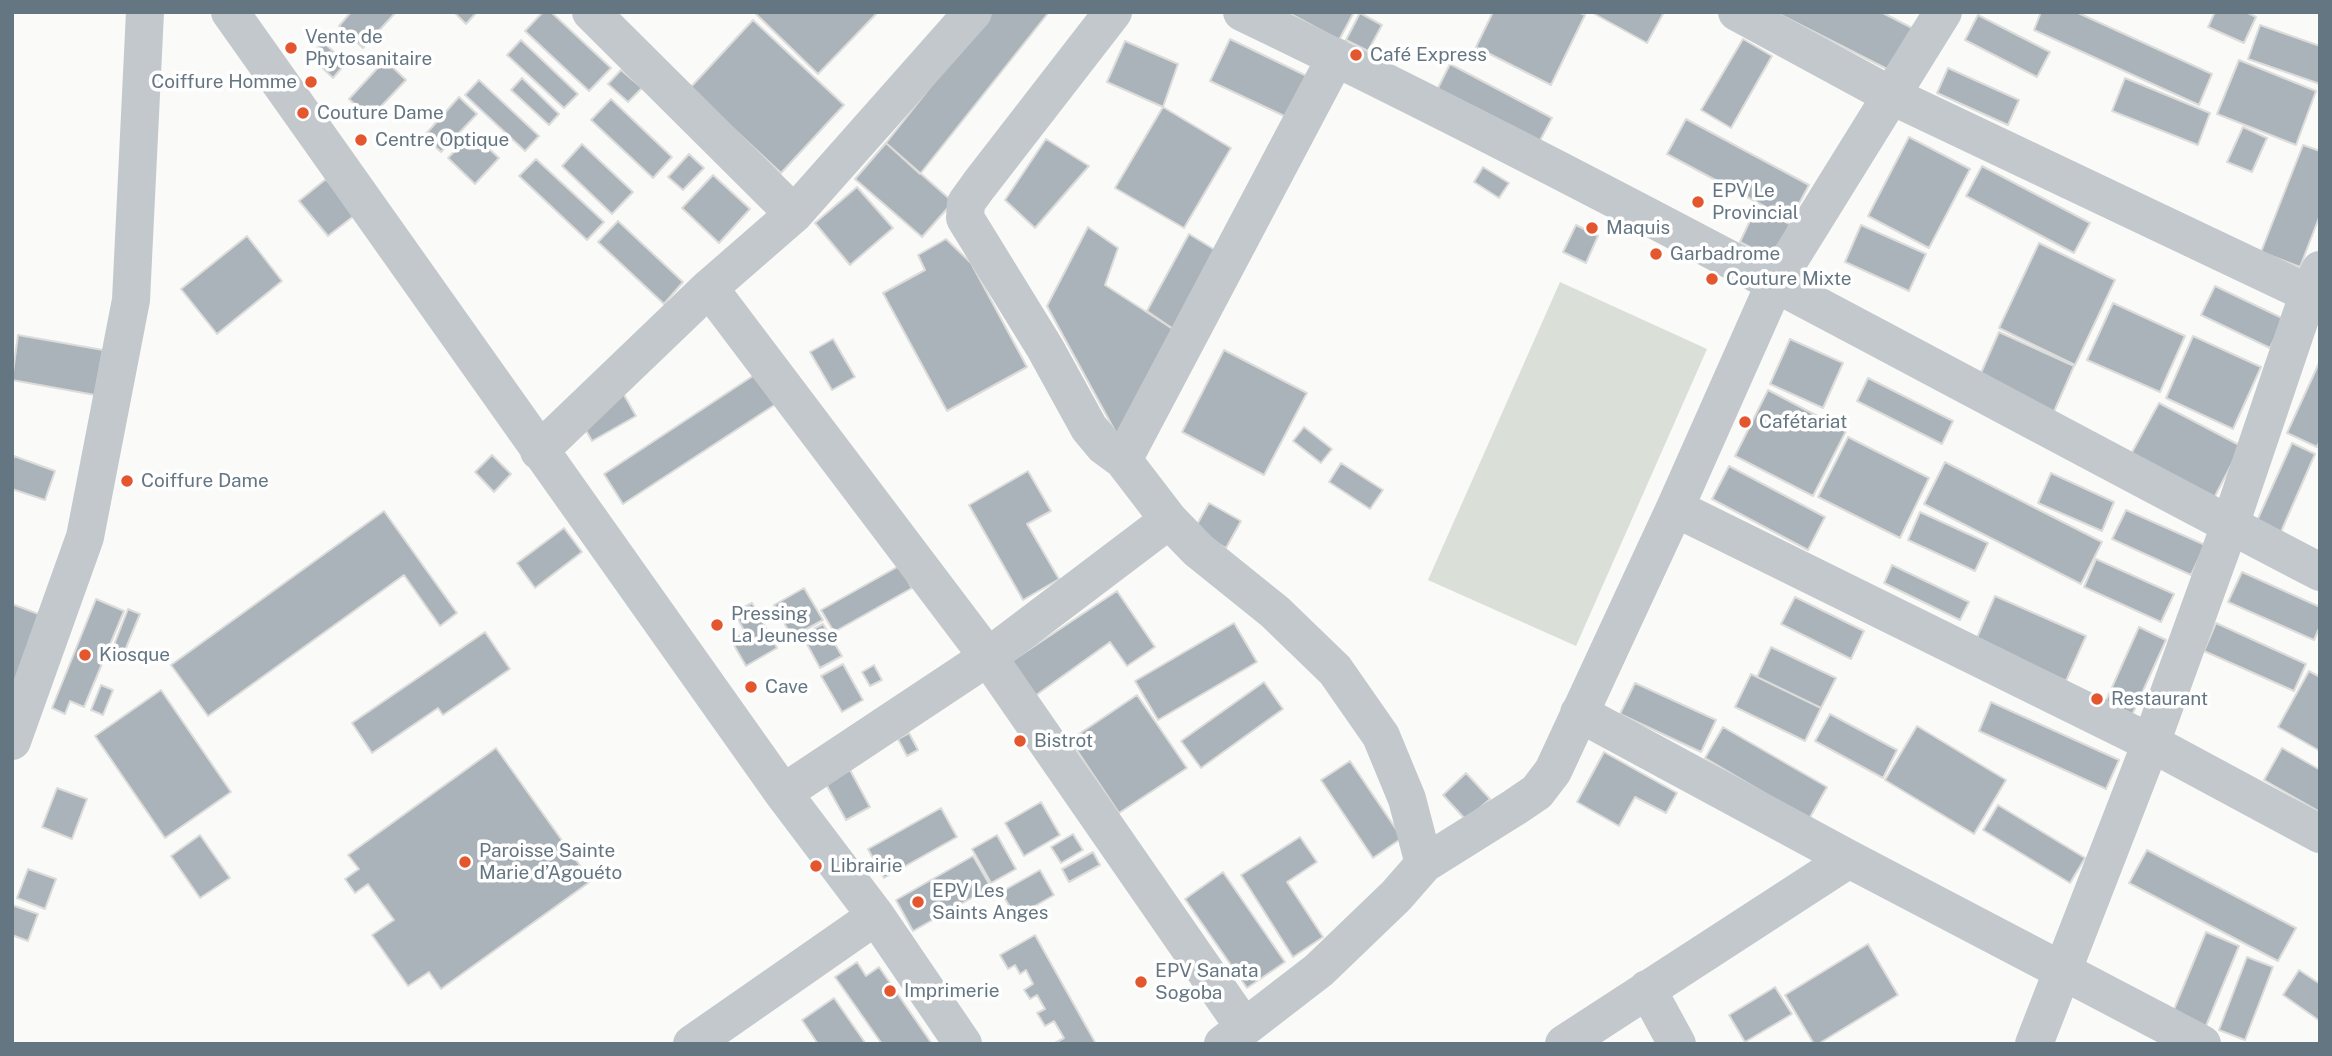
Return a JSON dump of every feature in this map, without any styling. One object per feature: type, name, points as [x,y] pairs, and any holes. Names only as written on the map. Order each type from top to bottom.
[{"type":"street","points":[[12,741],[85,537],[131,300],[145,12]]},
{"type":"street","points":[[230,12],[783,793],[876,916],[963,1044]]},
{"type":"street","points":[[591,12],[794,214]]},
{"type":"street","points":[[539,451],[709,288],[794,214],[973,12]]},
{"type":"street","points":[[1113,12],[966,203],[965,218],[1045,348],[1089,428],[1104,446],[1123,460],[1169,520],[1198,550],[1275,612],[1335,670],[1381,736],[1407,799],[1424,864]]},
{"type":"street","points":[[1242,12],[1775,283],[2320,572]]},
{"type":"street","points":[[1737,12],[1890,95],[2316,288],[2151,743],[2034,1044]]},
{"type":"street","points":[[709,288],[988,657],[1233,1036],[1319,970],[1396,896],[1424,864],[1537,792],[1553,771],[1675,508],[1775,283],[1943,12]]},
{"type":"street","points":[[1123,460],[1336,58]]},
{"type":"street","points":[[1675,508],[2151,743],[2320,834]]},
{"type":"street","points":[[783,793],[988,657],[1169,520]]},
{"type":"street","points":[[1579,713],[1849,859],[2202,1044]]},
{"type":"street","points":[[1564,1044],[1849,859]]},
{"type":"street","points":[[692,1044],[876,916]]},
{"type":"street","points":[[1647,989],[1677,1044]]},
{"type":"shaded area","points":[[1560,282],[1707,349],[1576,646],[1428,580]]},
{"type":"building","points":[[351,12],[396,12],[363,48],[339,26]]},
{"type":"building","points":[[454,12],[477,12],[466,24]]},
{"type":"building","points":[[543,12],[551,12],[611,68],[589,91],[525,31]]},
{"type":"building","points":[[754,12],[878,12],[818,74]]},
{"type":"building","points":[[990,12],[1049,12],[920,174],[886,143]]},
{"type":"building","points":[[1287,12],[1354,12],[1339,40]]},
{"type":"building","points":[[1493,12],[1578,12],[1585,15],[1551,85],[1476,47]]},
{"type":"building","points":[[1591,12],[1664,12],[1647,43]]},
{"type":"building","points":[[1775,12],[1881,12],[1912,28],[1891,71]]},
{"type":"building","points":[[2041,12],[2076,12],[2212,74],[2199,105],[2034,30]]},
{"type":"building","points":[[2215,12],[2246,12],[2256,17],[2244,43],[2208,27]]},
{"type":"building","points":[[1360,13],[1382,25],[1368,51],[1346,40]]},
{"type":"building","points":[[1978,15],[2050,52],[2037,77],[1965,40]]},
{"type":"building","points":[[753,20],[844,105],[781,173],[690,88]]},
{"type":"building","points":[[2260,25],[2320,46],[2320,84],[2248,59]]},
{"type":"building","points":[[1230,39],[1317,81],[1297,122],[1210,81]]},
{"type":"building","points":[[1743,39],[1772,56],[1731,128],[1701,110]]},
{"type":"building","points":[[521,40],[578,94],[564,108],[507,55]]},
{"type":"building","points":[[1125,41],[1178,64],[1163,107],[1107,82]]},
{"type":"building","points":[[323,42],[346,63],[333,78],[310,56]]},
{"type":"building","points":[[385,60],[406,80],[370,118],[349,99]]},
{"type":"building","points":[[2239,60],[2316,91],[2296,145],[2217,114]]},
{"type":"building","points":[[1450,64],[1552,118],[1536,148],[1435,94]]},
{"type":"building","points":[[1948,68],[2019,100],[2008,125],[1937,93]]},
{"type":"building","points":[[621,70],[642,88],[628,102],[608,84]]},
{"type":"building","points":[[522,78],[559,114],[549,125],[511,90]]},
{"type":"building","points":[[2125,78],[2210,113],[2198,145],[2112,111]]},
{"type":"building","points":[[479,80],[539,136],[525,151],[465,95]]},
{"type":"building","points":[[459,97],[477,114],[441,152],[424,136]]},
{"type":"building","points":[[611,99],[672,157],[653,178],[591,120]]},
{"type":"building","points":[[1163,107],[1231,148],[1184,228],[1115,188]]},
{"type":"building","points":[[1686,119],[1809,185],[1790,220],[1667,154]]},
{"type":"building","points":[[2243,127],[2267,138],[2252,172],[2227,162]]},
{"type":"building","points":[[472,133],[499,158],[475,184],[448,158]]},
{"type":"building","points":[[1909,137],[1970,169],[1929,248],[1868,216]]},
{"type":"building","points":[[1046,139],[1089,166],[1035,228],[1005,200]]},
{"type":"building","points":[[886,143],[953,202],[922,237],[855,179]]},
{"type":"building","points":[[582,144],[633,192],[612,214],[562,166]]},
{"type":"building","points":[[2303,145],[2320,151],[2320,215],[2300,267],[2261,252]]},
{"type":"building","points":[[689,154],[704,168],[683,190],[668,177]]},
{"type":"building","points":[[536,159],[604,222],[587,240],[519,176]]},
{"type":"building","points":[[1982,166],[2090,223],[2074,253],[1966,196]]},
{"type":"building","points":[[1483,167],[1509,183],[1499,198],[1474,182]]},
{"type":"building","points":[[713,175],[750,209],[719,243],[682,208]]},
{"type":"building","points":[[326,179],[355,215],[328,236],[299,201]]},
{"type":"building","points":[[857,187],[893,228],[850,265],[815,223]]},
{"type":"building","points":[[1756,208],[1790,224],[1774,259],[1740,242]]},
{"type":"building","points":[[618,221],[683,282],[664,304],[598,242]]},
{"type":"building","points":[[1576,225],[1598,236],[1586,263],[1563,252]]},
{"type":"building","points":[[1861,225],[1926,254],[1909,291],[1845,262]]},
{"type":"building","points":[[1088,227],[1118,248],[1105,285],[1185,337],[1121,442],[1047,306]]},
{"type":"building","points":[[1189,234],[1228,258],[1185,337],[1147,311]]},
{"type":"building","points":[[247,236],[282,281],[217,334],[181,289]]},
{"type":"building","points":[[946,239],[971,263],[1027,367],[947,411],[883,293],[925,270],[918,255]]},
{"type":"building","points":[[2039,243],[2115,280],[2075,365],[1999,328]]},
{"type":"building","points":[[2215,286],[2284,319],[2270,348],[2201,315]]},
{"type":"building","points":[[2113,303],[2185,336],[2160,392],[2087,360]]},
{"type":"building","points":[[1999,332],[2074,366],[2052,416],[1977,382]]},
{"type":"building","points":[[18,335],[103,350],[95,395],[12,380]]},
{"type":"building","points":[[2193,336],[2261,367],[2233,429],[2166,398]]},
{"type":"building","points":[[833,339],[855,377],[832,390],[810,352]]},
{"type":"building","points":[[1790,339],[1843,363],[1823,408],[1770,384]]},
{"type":"building","points":[[1224,350],[1307,393],[1264,475],[1182,432]]},
{"type":"building","points":[[2320,361],[2320,440],[2317,447],[2287,433]]},
{"type":"building","points":[[762,370],[782,400],[623,504],[604,474]]},
{"type":"building","points":[[1868,378],[1953,421],[1942,444],[1857,401]]},
{"type":"building","points":[[619,386],[636,416],[592,441],[575,411]]},
{"type":"building","points":[[1768,390],[1846,431],[1813,496],[1735,456]]},
{"type":"building","points":[[2159,403],[2241,446],[2214,498],[2131,454]]},
{"type":"building","points":[[1304,427],[1332,449],[1321,463],[1293,441]]},
{"type":"building","points":[[1848,437],[1929,478],[1900,538],[1818,497]]},
{"type":"building","points":[[2292,443],[2315,454],[2280,534],[2256,523]]},
{"type":"building","points":[[492,455],[511,474],[494,492],[475,472]]},
{"type":"building","points":[[14,456],[55,471],[45,500],[12,489]]},
{"type":"building","points":[[1945,462],[2102,542],[2081,584],[1924,504]]},
{"type":"building","points":[[1341,463],[1383,490],[1370,509],[1329,482]]},
{"type":"building","points":[[1729,466],[1825,517],[1808,550],[1712,499]]},
{"type":"building","points":[[1028,471],[1051,511],[1027,524],[1059,579],[1023,600],[969,505]]},
{"type":"building","points":[[2051,473],[2114,502],[2102,531],[2038,503]]},
{"type":"building","points":[[1209,503],[1241,521],[1226,548],[1194,530]]},
{"type":"building","points":[[2126,510],[2205,545],[2191,575],[2112,539]]},
{"type":"building","points":[[384,511],[457,613],[440,626],[404,575],[208,716],[171,665]]},
{"type":"building","points":[[1920,512],[1988,543],[1975,571],[1908,540]]},
{"type":"building","points":[[564,528],[582,552],[535,588],[517,563]]},
{"type":"building","points":[[2096,559],[2174,594],[2161,622],[2084,587]]},
{"type":"building","points":[[1892,565],[1969,602],[1960,620],[1884,583]]},
{"type":"building","points":[[899,566],[912,588],[834,632],[821,610]]},
{"type":"building","points":[[2242,572],[2320,607],[2320,626],[2314,640],[2228,602]]},
{"type":"building","points":[[804,588],[823,620],[792,637],[774,605]]},
{"type":"building","points":[[1117,591],[1155,647],[1127,666],[1110,642],[1032,698],[1009,663]]},
{"type":"building","points":[[1995,596],[2086,636],[2066,681],[1976,640]]},
{"type":"building","points":[[1795,597],[1864,631],[1851,659],[1781,624]]},
{"type":"building","points":[[96,599],[124,611],[84,707],[70,701],[65,714],[52,708]]},
{"type":"building","points":[[752,603],[777,648],[746,666],[731,640],[745,632],[734,612]]},
{"type":"building","points":[[12,604],[49,618],[12,716]]},
{"type":"building","points":[[128,609],[140,614],[123,655],[112,650]]},
{"type":"building","points":[[1234,623],[1257,662],[1158,720],[1135,681]]},
{"type":"building","points":[[2216,623],[2306,664],[2294,691],[2204,651]]},
{"type":"building","points":[[823,624],[842,656],[820,668],[802,635]]},
{"type":"building","points":[[2139,627],[2166,640],[2132,715],[2105,703]]},
{"type":"building","points":[[485,632],[510,669],[443,715],[438,708],[372,753],[352,723]]},
{"type":"building","points":[[1771,647],[1836,678],[1821,708],[1757,677]]},
{"type":"building","points":[[843,664],[863,700],[842,712],[821,676]]},
{"type":"building","points":[[874,665],[882,680],[870,686],[862,672]]},
{"type":"building","points":[[2309,671],[2320,677],[2320,751],[2278,727]]},
{"type":"building","points":[[1751,674],[1821,708],[1805,741],[1735,707]]},
{"type":"building","points":[[1264,682],[1283,709],[1201,768],[1181,741]]},
{"type":"building","points":[[1635,683],[1716,720],[1701,752],[1620,714]]},
{"type":"building","points":[[101,685],[113,690],[103,715],[91,710]]},
{"type":"building","points":[[161,690],[231,792],[165,838],[95,736]]},
{"type":"building","points":[[1137,695],[1187,768],[1119,813],[1070,740]]},
{"type":"building","points":[[1991,702],[2119,760],[2106,789],[1979,731]]},
{"type":"building","points":[[1830,714],[1897,750],[1883,778],[1815,741]]},
{"type":"building","points":[[1917,726],[2006,780],[1974,834],[1885,780]]},
{"type":"building","points":[[1723,727],[1827,787],[1809,819],[1705,758]]},
{"type":"building","points":[[909,733],[918,750],[907,756],[898,739]]},
{"type":"building","name":"Paroisse Sainte Marie d’Agouéto","points":[[496,748],[591,881],[441,989],[429,972],[408,986],[372,935],[394,920],[368,884],[355,893],[345,879],[359,869],[348,855]]},
{"type":"building","points":[[2282,748],[2320,770],[2320,812],[2264,780]]},
{"type":"building","points":[[1604,752],[1677,793],[1666,813],[1635,797],[1619,826],[1577,802]]},
{"type":"building","points":[[1350,761],[1402,838],[1373,858],[1321,780]]},
{"type":"building","points":[[850,770],[870,807],[846,820],[826,784]]},
{"type":"building","points":[[1466,773],[1490,799],[1466,820],[1443,795]]},
{"type":"building","points":[[57,788],[87,799],[72,839],[42,827]]},
{"type":"building","points":[[1041,802],[1060,835],[1024,856],[1005,823]]},
{"type":"building","points":[[1998,805],[2085,858],[2070,883],[1983,830]]},
{"type":"building","points":[[941,808],[957,837],[884,878],[868,849]]},
{"type":"building","points":[[1073,834],[1083,850],[1061,863],[1051,847]]},
{"type":"building","points":[[200,835],[230,878],[200,898],[171,856]]},
{"type":"building","points":[[997,835],[1016,869],[991,883],[972,849]]},
{"type":"building","points":[[1300,837],[1317,862],[1287,882],[1323,937],[1293,957],[1241,875]]},
{"type":"building","points":[[2147,850],[2296,928],[2278,961],[2129,883]]},
{"type":"building","points":[[1093,852],[1100,865],[1069,882],[1062,869]]},
{"type":"building","points":[[973,856],[991,887],[913,931],[896,900]]},
{"type":"building","points":[[28,869],[56,879],[45,909],[17,898]]},
{"type":"building","points":[[1040,870],[1054,895],[1016,917],[1001,892]]},
{"type":"building","points":[[1223,872],[1285,962],[1247,988],[1185,899]]},
{"type":"building","points":[[12,905],[38,914],[28,941],[12,935]]},
{"type":"building","points":[[2206,932],[2239,946],[2201,1038],[2168,1024]]},
{"type":"building","points":[[1035,935],[1096,1044],[1053,1044],[1064,1038],[1054,1021],[1045,1026],[1037,1013],[1045,1009],[1037,995],[1030,999],[1024,990],[1033,984],[1026,970],[1020,974],[1015,965],[1008,969],[1000,955]]},
{"type":"building","points":[[1868,944],[1898,995],[1814,1044],[1785,995]]},
{"type":"building","points":[[2247,957],[2273,967],[2245,1040],[2219,1030]]},
{"type":"building","points":[[857,962],[866,976],[879,967],[932,1044],[882,1044],[835,977]]},
{"type":"building","points":[[2299,970],[2320,984],[2320,1021],[2283,995]]},
{"type":"building","points":[[1775,987],[1792,1014],[1745,1042],[1729,1015]]},
{"type":"building","points":[[834,998],[866,1044],[818,1044],[802,1020]]},
{"type":"place","name":"Vente de Phytosanitaire","points":[[291,48]]},
{"type":"place","name":"Café Express","points":[[1356,55]]},
{"type":"place","name":"Coiffure Homme","points":[[311,82]]},
{"type":"place","name":"Couture Dame","points":[[303,113]]},
{"type":"place","name":"Centre Optique","points":[[361,140]]},
{"type":"place","name":"EPV Le Provincial","points":[[1698,202]]},
{"type":"place","name":"Maquis","points":[[1592,228]]},
{"type":"place","name":"Garbadrome","points":[[1656,254]]},
{"type":"place","name":"Couture Mixte","points":[[1712,279]]},
{"type":"place","name":"Cafétariat","points":[[1745,422]]},
{"type":"place","name":"Coiffure Dame","points":[[127,481]]},
{"type":"place","name":"Pressing La Jeunesse","points":[[717,625]]},
{"type":"place","name":"Kiosque","points":[[85,655]]},
{"type":"place","name":"Cave","points":[[751,687]]},
{"type":"place","name":"Restaurant","points":[[2097,699]]},
{"type":"place","name":"Bistrot","points":[[1020,741]]},
{"type":"place","name":"Paroisse Sainte Marie d’Agouéto","points":[[465,862]]},
{"type":"place","name":"Librairie","points":[[816,866]]},
{"type":"place","name":"EPV Les Saints Anges","points":[[918,902]]},
{"type":"place","name":"EPV Sanata Sogoba","points":[[1141,982]]},
{"type":"place","name":"Imprimerie","points":[[890,991]]}]
